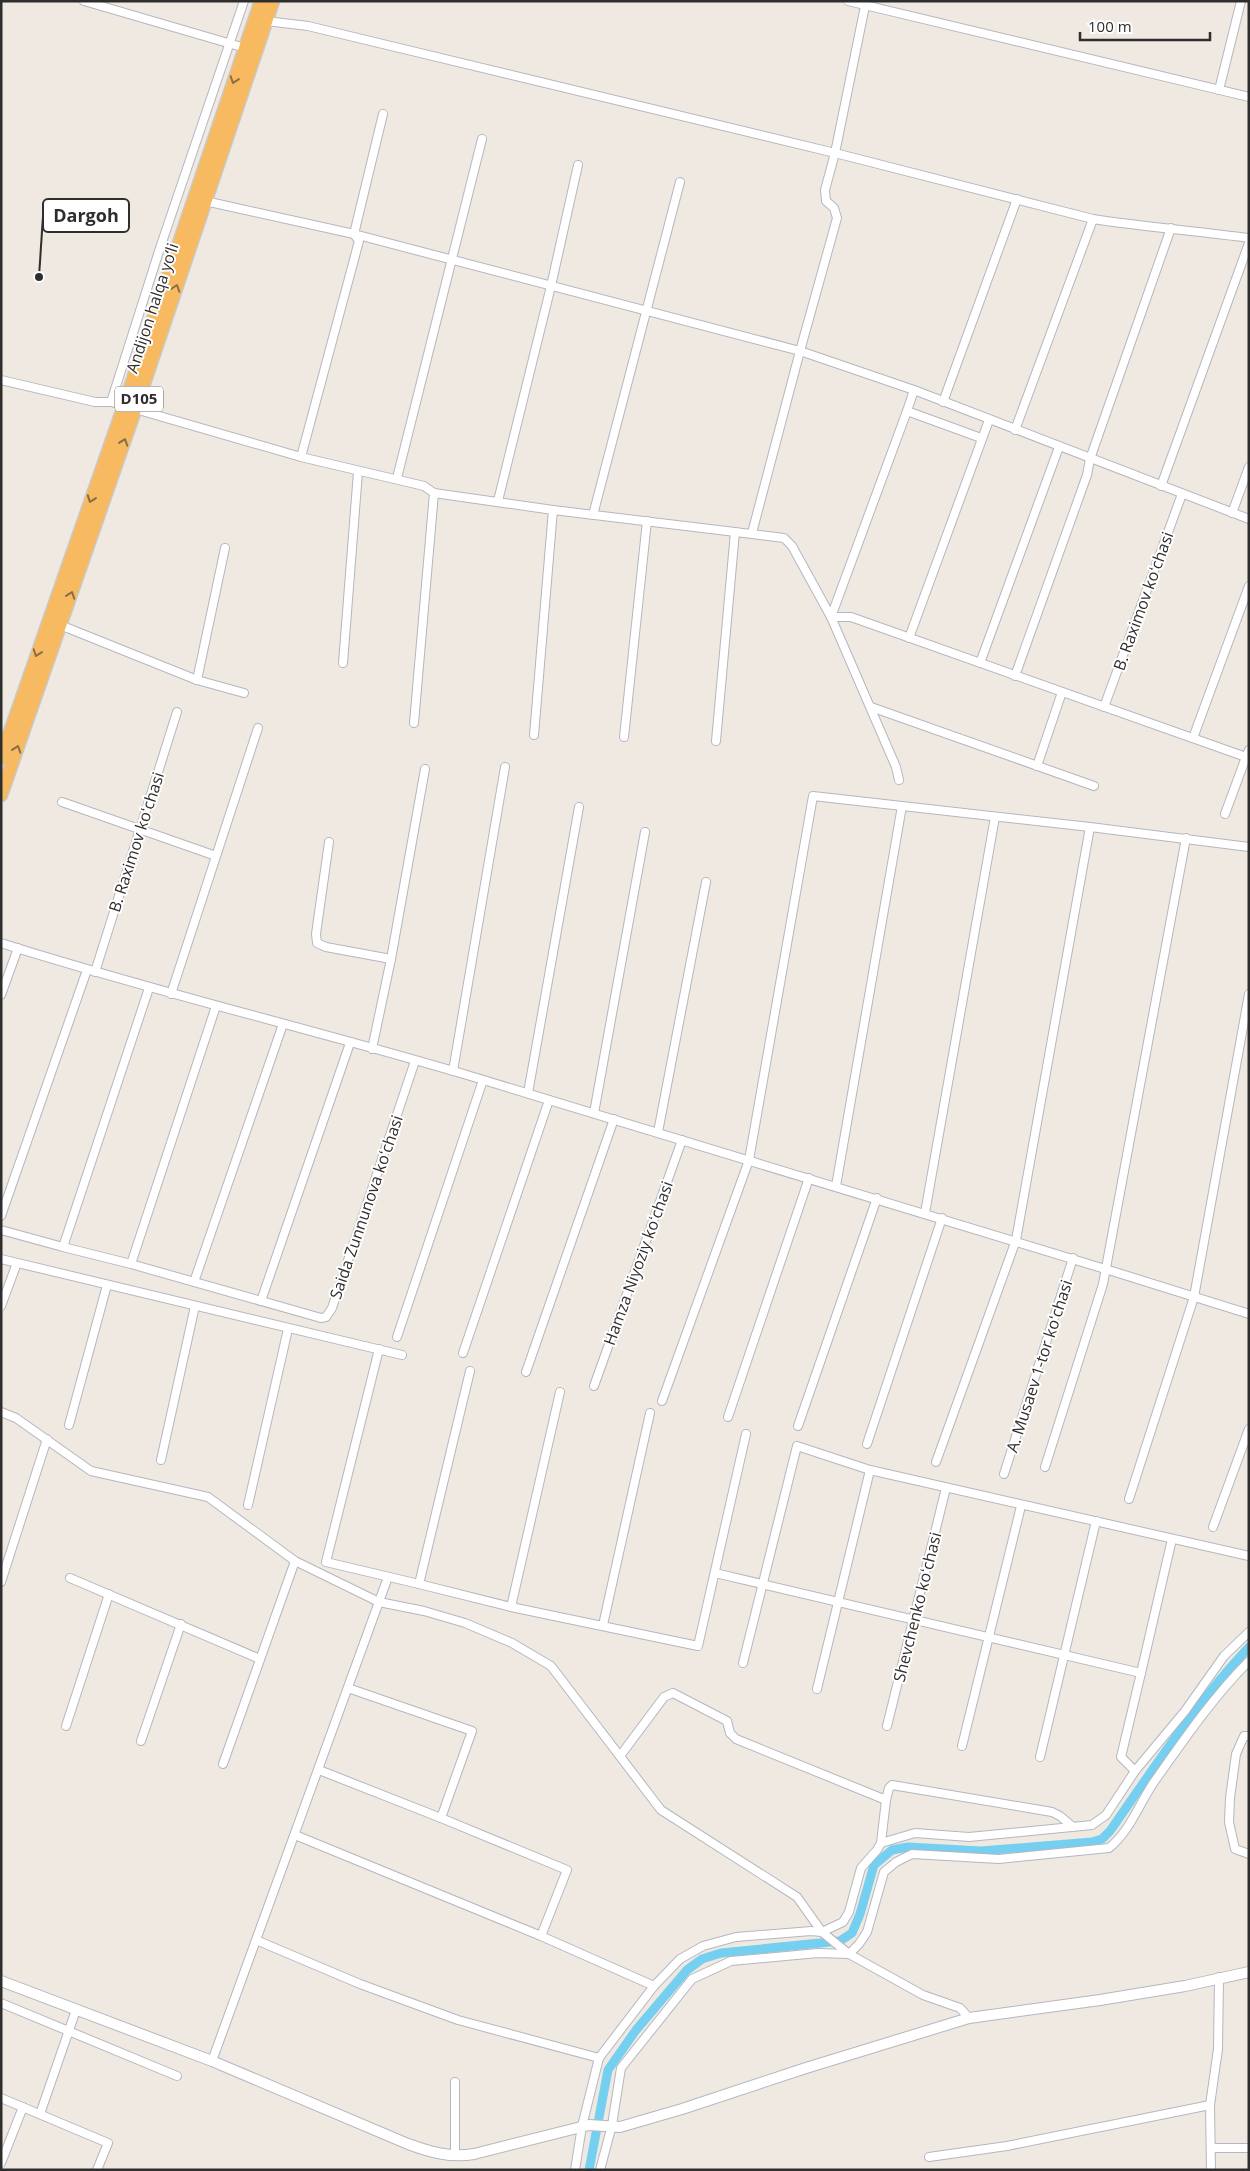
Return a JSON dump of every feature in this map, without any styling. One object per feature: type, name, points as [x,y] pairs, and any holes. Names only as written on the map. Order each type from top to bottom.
[{"type":"highway","name":"Andijon halqa yo‘li","points":[[1,758],[124,406],[261,1]]},
{"type":"highway","name":"Andijon halqa yo‘li","points":[[1,795],[60,625],[124,406],[205,201],[273,1]]},
{"type":"street","points":[[84,1],[245,48]]},
{"type":"street","points":[[124,406],[160,248],[244,1]]},
{"type":"street","points":[[848,1],[1249,97]]},
{"type":"street","points":[[1219,90],[1241,1]]},
{"type":"street","points":[[752,533],[837,218],[834,208],[826,200],[825,190],[835,153],[865,6]]},
{"type":"street","points":[[266,21],[308,26],[835,153],[1093,219],[1249,238]]},
{"type":"street","points":[[354,234],[383,114]]},
{"type":"street","points":[[397,478],[482,139]]},
{"type":"street","points":[[498,502],[551,286],[578,165]]},
{"type":"street","points":[[593,515],[680,182]]},
{"type":"street","points":[[943,402],[1017,199]]},
{"type":"street","points":[[205,201],[354,234],[800,351],[914,390],[1090,460],[1249,519]]},
{"type":"street","points":[[1015,430],[1093,219]]},
{"type":"street","points":[[1016,676],[1171,228]]},
{"type":"street","points":[[301,457],[359,240],[354,234]]},
{"type":"street","points":[[1162,486],[1249,243]]},
{"type":"street","points":[[1,380],[95,402],[124,406],[301,457],[358,472],[397,478],[424,486],[434,492],[553,510],[784,538],[792,546],[831,617],[896,767],[899,780]]},
{"type":"street","points":[[831,617],[914,390]]},
{"type":"street","points":[[907,411],[981,438]]},
{"type":"street","points":[[909,638],[989,420]]},
{"type":"street","points":[[980,663],[1059,447]]},
{"type":"street","points":[[1232,513],[1249,467]]},
{"type":"street","points":[[343,663],[358,472]]},
{"type":"street","points":[[414,723],[434,492]]},
{"type":"street","name":"B. Raximov koʻchasi","points":[[1104,707],[1182,494]]},
{"type":"street","points":[[534,735],[553,510]]},
{"type":"street","points":[[624,737],[647,521]]},
{"type":"street","points":[[716,741],[735,532]]},
{"type":"street","points":[[197,680],[225,548]]},
{"type":"street","points":[[1192,738],[1249,586]]},
{"type":"street","points":[[831,617],[851,617],[1192,738],[1247,754],[1225,814]]},
{"type":"street","points":[[60,625],[197,680],[244,693]]},
{"type":"street","points":[[1037,766],[1062,692]]},
{"type":"street","points":[[871,708],[1094,786]]},
{"type":"street","name":"B. Raximov koʻchasi","points":[[1,1216],[141,830],[177,712]]},
{"type":"street","points":[[171,994],[258,728]]},
{"type":"street","points":[[453,1071],[505,767]]},
{"type":"street","points":[[372,1049],[391,959],[425,769]]},
{"type":"street","points":[[662,1401],[749,1160],[813,796],[1186,838],[1249,847]]},
{"type":"street","points":[[62,802],[216,856]]},
{"type":"street","points":[[836,1186],[902,806]]},
{"type":"street","points":[[528,1093],[579,807]]},
{"type":"street","points":[[925,1213],[995,817]]},
{"type":"street","points":[[936,1462],[1016,1240],[1090,827]]},
{"type":"street","points":[[594,1113],[645,832]]},
{"type":"street","points":[[1045,1467],[1103,1284],[1186,838]]},
{"type":"street","points":[[329,842],[316,934],[317,943],[391,959]]},
{"type":"street","points":[[658,1132],[706,882]]},
{"type":"street","points":[[1,943],[149,988],[350,1042],[528,1093],[1016,1240],[1249,1314]]},
{"type":"street","points":[[1,995],[18,948]]},
{"type":"street","points":[[63,1247],[149,988]]},
{"type":"street","points":[[1129,1499],[1194,1297],[1249,994]]},
{"type":"street","points":[[131,1264],[216,1006]]},
{"type":"street","points":[[194,1282],[283,1024]]},
{"type":"street","points":[[1,1230],[261,1301],[350,1042]]},
{"type":"street","name":"Saida Zunnunova koʻchasi","points":[[261,1301],[321,1318],[326,1317],[332,1308],[415,1061]]},
{"type":"street","points":[[397,1337],[483,1080]]},
{"type":"street","points":[[463,1353],[549,1100]]},
{"type":"street","points":[[526,1372],[614,1119]]},
{"type":"street","name":"Hamza Niyoziy koʻchasi","points":[[594,1386],[682,1140]]},
{"type":"street","points":[[728,1417],[809,1178]]},
{"type":"street","points":[[798,1426],[877,1198]]},
{"type":"street","points":[[867,1444],[942,1218]]},
{"type":"street","name":"A. Musaev 1-tor koʻchasi","points":[[1004,1474],[1073,1258]]},
{"type":"street","points":[[1,1259],[402,1355]]},
{"type":"street","points":[[1,1306],[17,1263]]},
{"type":"street","points":[[69,1425],[107,1285]]},
{"type":"street","points":[[161,1460],[195,1306]]},
{"type":"street","points":[[248,1505],[288,1329]]},
{"type":"street","points":[[379,1349],[326,1562],[511,1607],[698,1646],[746,1434]]},
{"type":"street","points":[[419,1584],[470,1372]]},
{"type":"street","points":[[511,1607],[560,1392]]},
{"type":"street","points":[[1,1412],[16,1418],[91,1471],[208,1497],[295,1561],[378,1602],[424,1611],[465,1623],[512,1643],[551,1666],[661,1810],[796,1897],[822,1932],[846,1952],[923,1995],[960,2008],[969,2018]]},
{"type":"street","points":[[603,1625],[650,1413]]},
{"type":"street","points":[[1214,1527],[1249,1429]]},
{"type":"street","points":[[1,1582],[47,1439]]},
{"type":"street","points":[[743,1663],[797,1446],[870,1470],[1249,1556]]},
{"type":"street","points":[[818,1689],[870,1470]]},
{"type":"street","name":"Shevchenko koʻchasi","points":[[887,1726],[915,1620],[946,1488]]},
{"type":"street","points":[[962,1746],[1022,1506]]},
{"type":"street","points":[[1040,1757],[1096,1521]]},
{"type":"street","points":[[1135,1771],[1121,1757],[1172,1540]]},
{"type":"street","points":[[223,1764],[295,1561]]},
{"type":"street","points":[[715,1573],[1065,1657],[1141,1673]]},
{"type":"street","points":[[212,2061],[388,1577]]},
{"type":"street","points":[[70,1578],[260,1659]]},
{"type":"street","points":[[66,1726],[110,1594]]},
{"type":"street","points":[[141,1741],[181,1624]]},
{"type":"street","points":[[881,1843],[915,1834],[969,1836],[1092,1825],[1106,1815],[1135,1771],[1185,1711],[1224,1656],[1249,1632]]},
{"type":"street","points":[[600,2170],[621,2068],[692,1980],[731,1961],[846,1952],[860,1944],[867,1932],[884,1872],[896,1862],[912,1854],[999,1859],[1109,1848],[1120,1839],[1153,1784],[1230,1680],[1249,1661]]},
{"type":"street","points":[[348,1688],[472,1731],[442,1818]]},
{"type":"street","points":[[620,1756],[664,1697],[673,1693],[728,1720],[730,1732],[736,1739],[886,1800]]},
{"type":"street","points":[[1249,1736],[1244,1736],[1236,1754],[1229,1822],[1235,1849],[1249,1854]]},
{"type":"street","points":[[319,1770],[567,1870],[541,1936]]},
{"type":"street","points":[[575,2170],[586,2126],[599,2058],[654,1986],[680,1959],[703,1946],[736,1937],[810,1931],[822,1932],[843,1922],[849,1912],[861,1868],[881,1843],[886,1800],[889,1788],[892,1785],[1052,1812],[1073,1826]]},
{"type":"street","points":[[295,1835],[541,1936],[654,1986]]},
{"type":"street","points":[[256,1940],[360,1984],[458,2020],[599,2058]]},
{"type":"street","points":[[1,1981],[212,2061],[408,2144],[429,2152],[455,2156],[474,2154],[586,2126],[620,2126],[682,2109],[806,2068],[969,2018],[1100,2000],[1185,1986],[1249,1972]]},
{"type":"street","points":[[1212,2170],[1210,2105],[1218,2049],[1219,1978]]},
{"type":"street","points":[[1,2003],[178,2076]]},
{"type":"street","points":[[40,2114],[76,2010]]},
{"type":"street","points":[[455,2082],[455,2156]]},
{"type":"street","points":[[1,2098],[108,2143],[97,2170]]},
{"type":"street","points":[[929,2157],[1007,2146],[1210,2105]]},
{"type":"street","points":[[1,2163],[23,2108]]},
{"type":"street","points":[[1211,2148],[1249,2148]]},
{"type":"waterway","points":[[589,2170],[608,2070],[636,2030],[687,1970],[702,1959],[721,1953],[840,1941],[852,1933],[860,1914],[874,1865],[892,1850],[908,1847],[981,1851],[1092,1842],[1102,1839],[1110,1831],[1193,1713],[1249,1647]]},
{"type":"place","name":"Dargoh","points":[[39,277]]}]
